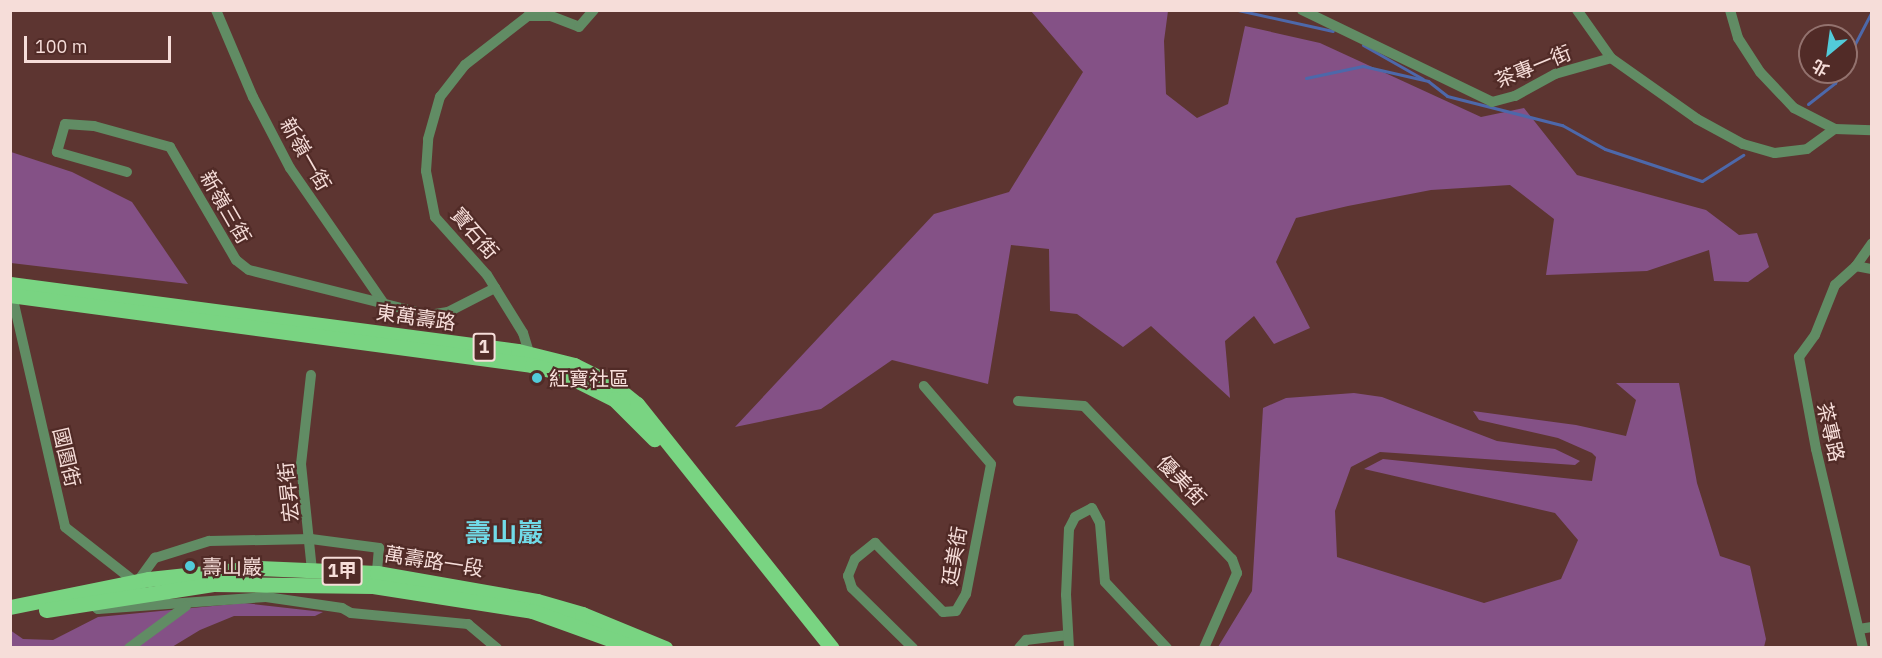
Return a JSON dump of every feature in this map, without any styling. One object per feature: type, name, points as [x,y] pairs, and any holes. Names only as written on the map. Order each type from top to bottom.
[{"type":"main road","name":"東萬壽路","points":[[11,291],[574,365],[612,384],[637,404],[832,648]]},
{"type":"main road","name":"東萬壽路","points":[[531,359],[594,387],[632,415],[819,648]]},
{"type":"main road","name":"萬壽路一段","points":[[10,617],[88,597],[259,568],[377,573],[537,601],[582,614],[665,648]]},
{"type":"main road","name":"萬壽路一段","points":[[139,587],[259,582],[373,586],[532,611],[635,648]]},
{"type":"main road","name":"萬壽路一段","points":[[10,607],[88,597]]},
{"type":"street","name":"新嶺一街","points":[[216,10],[253,97],[294,174],[385,305]]},
{"type":"street","name":"寶石街","points":[[531,359],[523,333],[495,288],[442,228],[432,206],[426,171],[428,139],[440,97],[465,65],[528,16],[551,16],[579,27],[594,10]]},
{"type":"street","name":"茶專一街","points":[[1302,10],[1492,102],[1515,96],[1555,74],[1611,57]]},
{"type":"street","points":[[1577,10],[1611,57],[1697,119],[1743,144],[1775,153],[1807,149],[1835,129]]},
{"type":"street","points":[[1730,10],[1738,38],[1760,72],[1794,108],[1835,129],[1872,130]]},
{"type":"street","name":"新嶺三街","points":[[127,172],[57,152],[65,124],[94,126],[170,147],[236,260],[249,270],[385,305],[440,315],[495,288]]},
{"type":"street","name":"茶專路","points":[[1863,648],[1799,371],[1799,357],[1815,335],[1835,285],[1856,266],[1872,243]]},
{"type":"street","points":[[1856,266],[1872,269]]},
{"type":"street","name":"國園街","points":[[11,291],[65,527],[139,587]]},
{"type":"street","name":"宏昇街","points":[[311,375],[301,464],[311,539],[312,570]]},
{"type":"street","name":"廷美街","points":[[913,648],[852,588],[848,576],[851,567],[866,546],[874,543],[943,612],[956,611],[966,594],[991,464],[924,386]]},
{"type":"street","name":"優美街","points":[[1018,401],[1084,406],[1232,559],[1237,573],[1204,648]]},
{"type":"street","points":[[1069,648],[1066,594],[1070,529],[1075,517],[1092,508],[1100,523],[1105,582],[1167,648]]},
{"type":"street","points":[[139,587],[155,558],[209,541],[311,539],[379,548],[377,573]]},
{"type":"street","points":[[88,597],[98,609],[186,605],[244,596],[342,608],[351,613],[427,618],[468,624],[497,648]]},
{"type":"street","points":[[129,648],[186,605]]},
{"type":"street","points":[[1859,629],[1872,627]]},
{"type":"street","points":[[1019,648],[1026,640],[1068,635]]},
{"type":"shaded area","points":[[1031,11],[1168,11],[1164,41],[1166,94],[1197,118],[1228,104],[1245,26],[1320,43],[1481,117],[1524,108],[1577,175],[1706,210],[1739,235],[1757,233],[1769,267],[1748,282],[1714,281],[1709,250],[1647,271],[1546,275],[1554,219],[1510,185],[1431,190],[1296,218],[1276,262],[1310,328],[1274,344],[1254,316],[1225,341],[1230,398],[1151,326],[1123,347],[1077,314],[1050,311],[1049,249],[1011,245],[988,384],[892,360],[821,409],[735,427],[934,214],[1009,192],[1083,72]]},
{"type":"shaded area","points":[[11,152],[72,172],[132,202],[188,284],[11,263]]},
{"type":"shaded area","points":[[1616,383],[1679,383],[1697,483],[1720,556],[1750,566],[1766,639],[1764,647],[1218,647],[1252,591],[1263,408],[1286,398],[1354,393],[1382,397],[1497,441],[1555,449],[1580,461],[1575,465],[1380,452],[1351,467],[1335,511],[1337,557],[1484,603],[1561,579],[1578,540],[1555,513],[1364,469],[1383,459],[1592,481],[1596,457],[1592,453],[1558,438],[1479,420],[1473,411],[1576,425],[1626,436],[1636,400]]},
{"type":"shaded area","points":[[244,603],[323,612],[315,616],[234,616],[200,630],[172,647],[11,647],[10,630],[23,639],[53,640],[98,617]]},
{"type":"waterway","points":[[1238,10],[1333,31]]},
{"type":"waterway","points":[[1858,38],[1872,11]]},
{"type":"waterway","points":[[1363,45],[1423,79]]},
{"type":"waterway","points":[[1306,78],[1363,66],[1428,81],[1447,96],[1562,125],[1605,149],[1702,181],[1743,155]]},
{"type":"waterway","points":[[1808,104],[1834,84]]},
{"type":"place","name":"紅寶社區","points":[[537,378]]},
{"type":"place","name":"壽山巖","points":[[190,566]]},
{"type":"district","name":"壽山巖","points":[[504,533]]}]
